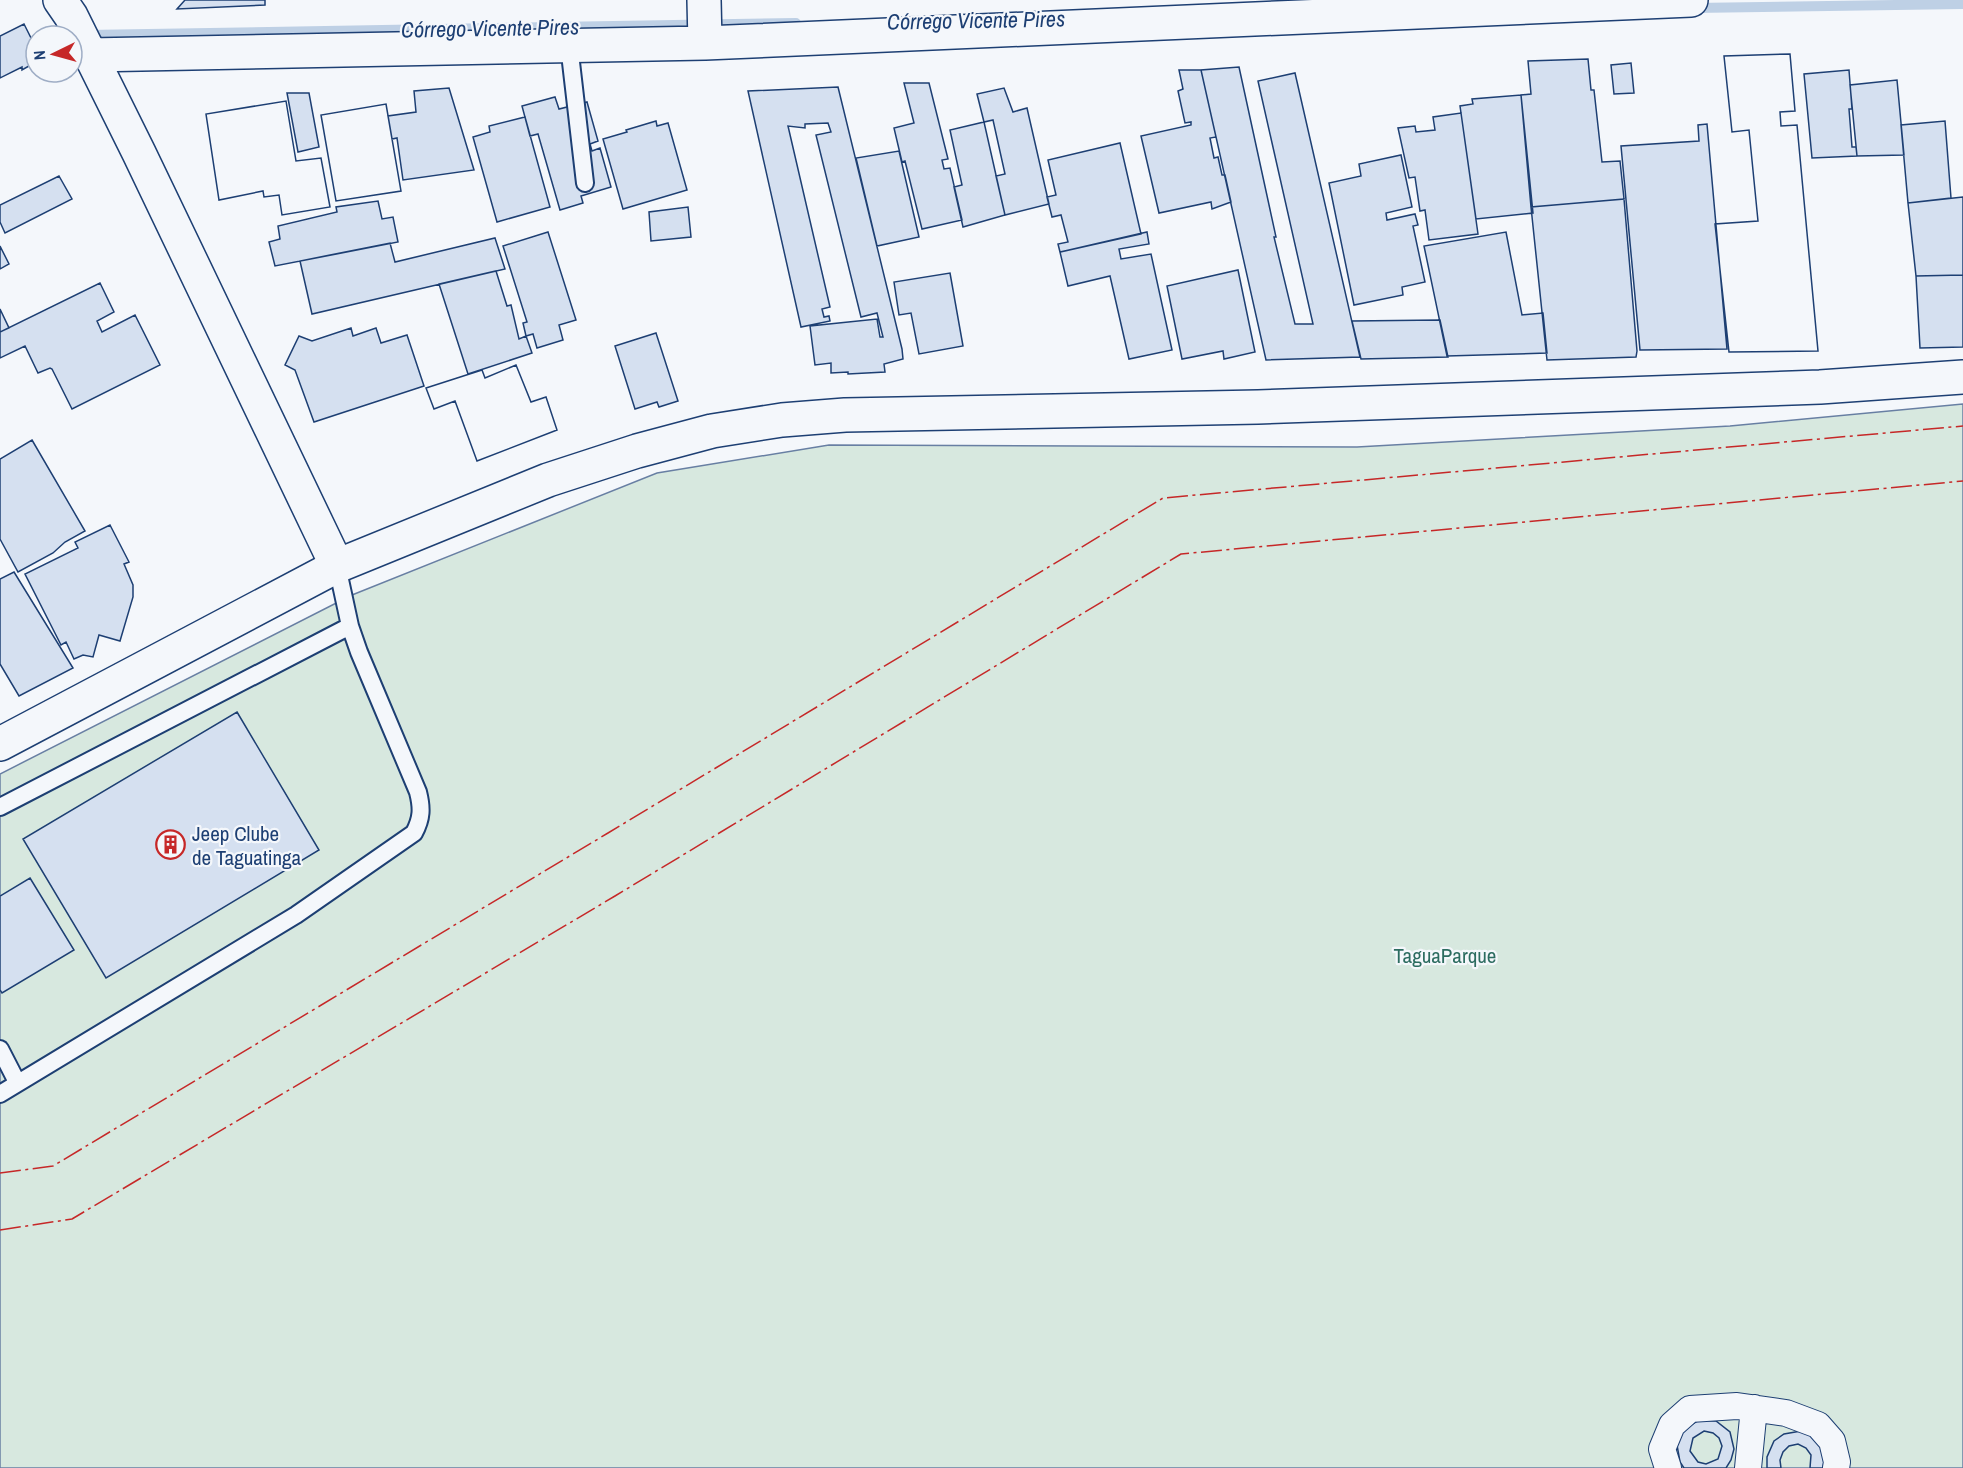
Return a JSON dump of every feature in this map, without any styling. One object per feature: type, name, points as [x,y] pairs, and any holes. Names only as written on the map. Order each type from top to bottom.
[{"type":"street","points":[[60,0],[90,55],[337,566]]},
{"type":"street","points":[[704,0],[705,43]]},
{"type":"street","points":[[90,55],[705,43],[1691,0]]},
{"type":"street","points":[[0,744],[337,566],[548,480],[625,454],[712,431],[782,420],[845,414],[1258,407],[1808,387],[1963,377]]},
{"type":"street","points":[[1668,1468],[1662,1449],[1672,1425],[1689,1409],[1721,1406],[1786,1413],[1818,1425],[1832,1441],[1838,1462],[1836,1468]]},
{"type":"street","points":[[1748,1468],[1754,1408]]},
{"type":"lane","points":[[569,45],[585,183]]},
{"type":"lane","points":[[0,1094],[296,915],[414,833],[420,821],[421,806],[418,792],[350,626],[337,566]]},
{"type":"lane","points":[[0,807],[350,626]]},
{"type":"lane","points":[[0,1049],[17,1082]]},
{"type":"green space","name":"TaguaParque","points":[[1963,404],[1963,1468],[0,1468],[0,774],[352,595],[657,473],[829,445],[1357,447],[1730,426]]},
{"type":"building","points":[[185,0],[265,0],[265,5],[177,9]]},
{"type":"building","points":[[24,24],[24,69],[22,70],[22,67],[0,78],[0,36]]},
{"type":"building","points":[[1790,54],[1795,111],[1780,112],[1781,126],[1797,125],[1818,351],[1729,352],[1715,224],[1758,221],[1749,130],[1732,132],[1724,56]]},
{"type":"building","points":[[1790,54],[1795,111],[1780,112],[1781,126],[1797,125],[1818,351],[1729,352],[1715,224],[1758,221],[1749,130],[1732,132],[1724,56]]},
{"type":"building","points":[[1588,59],[1602,162],[1620,161],[1624,199],[1531,207],[1521,95],[1531,94],[1528,61]]},
{"type":"building","points":[[1631,63],[1634,93],[1614,94],[1611,65]]},
{"type":"building","points":[[1239,67],[1276,237],[1274,237],[1295,324],[1313,324],[1258,81],[1295,73],[1360,357],[1266,360],[1201,70]]},
{"type":"building","points":[[1179,70],[1201,70],[1216,137],[1210,138],[1214,158],[1218,157],[1222,175],[1225,175],[1231,202],[1212,209],[1211,202],[1159,213],[1141,136],[1191,125],[1191,122],[1185,123],[1178,91],[1183,89]]},
{"type":"building","points":[[1849,70],[1852,147],[1856,147],[1857,156],[1812,158],[1804,74]]},
{"type":"building","points":[[1897,80],[1904,155],[1857,156],[1850,85]]},
{"type":"building","points":[[904,83],[929,83],[948,159],[942,160],[944,169],[950,168],[962,220],[922,229],[894,128],[914,123]]},
{"type":"building","points":[[838,87],[902,349],[903,359],[884,364],[885,372],[831,373],[831,363],[815,365],[810,326],[877,319],[880,337],[883,337],[877,313],[861,317],[816,135],[831,132],[828,123],[805,124],[805,128],[788,126],[830,307],[822,309],[824,317],[829,316],[830,321],[801,327],[748,91]]},
{"type":"building","points":[[449,88],[474,170],[403,180],[397,138],[392,139],[388,116],[416,112],[414,91]]},
{"type":"building","points":[[1004,88],[1013,112],[1027,108],[1049,204],[1005,215],[996,176],[1005,174],[993,120],[984,122],[977,94]]},
{"type":"building","points":[[287,93],[309,93],[319,147],[298,152]]},
{"type":"building","points":[[1521,95],[1533,213],[1476,219],[1460,106],[1473,104],[1472,99]]},
{"type":"building","points":[[555,97],[559,109],[587,102],[598,141],[590,144],[592,151],[600,148],[611,187],[581,196],[583,203],[560,210],[538,134],[530,136],[522,106]]},
{"type":"building","points":[[286,101],[296,161],[321,158],[330,207],[282,215],[279,195],[264,197],[263,191],[219,200],[206,114]]},
{"type":"building","points":[[286,101],[296,161],[321,158],[330,207],[282,215],[279,195],[264,197],[263,191],[219,200],[206,114]]},
{"type":"building","points":[[386,104],[401,191],[336,201],[321,115]]},
{"type":"building","points":[[386,104],[401,191],[336,201],[321,115]]},
{"type":"building","points":[[1461,113],[1478,234],[1429,240],[1425,210],[1420,211],[1415,177],[1409,178],[1398,128],[1415,126],[1416,132],[1435,130],[1433,117]]},
{"type":"building","points":[[525,117],[550,207],[497,222],[473,137],[490,132],[489,126]]},
{"type":"building","points":[[656,121],[657,126],[668,123],[687,190],[623,209],[603,139]]},
{"type":"building","points":[[1945,121],[1951,198],[1908,203],[1901,125]]},
{"type":"building","points":[[984,122],[1005,215],[963,227],[954,187],[962,185],[950,130]]},
{"type":"building","points":[[1707,124],[1727,349],[1640,350],[1621,146],[1699,141],[1698,125]]},
{"type":"building","points":[[1120,143],[1141,234],[1060,252],[1058,244],[1068,242],[1061,215],[1052,217],[1047,197],[1056,195],[1048,160]]},
{"type":"building","points":[[899,151],[919,237],[877,246],[856,158]]},
{"type":"building","points":[[1401,155],[1412,207],[1386,213],[1387,220],[1415,214],[1418,225],[1413,226],[1425,282],[1402,287],[1403,295],[1354,305],[1329,183],[1361,176],[1359,164]]},
{"type":"building","points":[[59,176],[72,199],[5,233],[0,222],[0,205]]},
{"type":"building","points":[[1963,197],[1963,275],[1916,276],[1908,203]]},
{"type":"building","points":[[1624,199],[1636,357],[1547,360],[1531,207]]},
{"type":"building","points":[[378,201],[382,219],[393,217],[398,242],[275,266],[269,242],[280,239],[278,226],[337,212],[336,207]]},
{"type":"building","points":[[688,207],[691,237],[651,241],[649,212]]},
{"type":"building","points":[[548,232],[576,320],[559,325],[563,340],[537,348],[533,334],[526,336],[523,323],[527,322],[503,246]]},
{"type":"building","points":[[1147,232],[1149,244],[1119,249],[1121,259],[1151,254],[1172,350],[1129,359],[1110,276],[1068,286],[1060,252]]},
{"type":"building","points":[[1506,232],[1522,315],[1543,313],[1547,353],[1447,356],[1424,246]]},
{"type":"building","points":[[495,238],[505,269],[312,314],[300,261],[390,243],[395,262]]},
{"type":"building","points":[[0,246],[9,264],[0,269]]},
{"type":"building","points":[[1238,270],[1255,352],[1224,359],[1223,351],[1182,359],[1167,286]]},
{"type":"building","points":[[496,271],[507,306],[511,305],[519,339],[526,336],[532,353],[468,374],[439,284]]},
{"type":"building","points":[[950,273],[963,346],[919,354],[911,313],[899,315],[894,282]]},
{"type":"building","points":[[1963,275],[1963,347],[1920,348],[1916,276]]},
{"type":"building","points":[[100,283],[114,312],[97,321],[102,332],[135,315],[160,365],[72,409],[52,369],[38,373],[25,346],[0,358],[0,332]]},
{"type":"building","points":[[0,309],[9,328],[0,332]]},
{"type":"building","points":[[1440,320],[1448,357],[1361,359],[1352,321]]},
{"type":"building","points":[[351,328],[353,336],[376,328],[381,343],[407,335],[424,386],[314,422],[295,370],[285,365],[299,336],[312,341]]},
{"type":"building","points":[[656,333],[678,401],[659,407],[657,402],[635,409],[615,346]]},
{"type":"building","points":[[516,365],[531,402],[546,397],[557,430],[477,461],[455,401],[434,409],[426,388],[482,370],[485,378]]},
{"type":"building","points":[[516,365],[531,402],[546,397],[557,430],[477,461],[455,401],[434,409],[426,388],[482,370],[485,378]]},
{"type":"building","points":[[32,440],[85,531],[65,542],[53,553],[18,572],[0,539],[0,459]]},
{"type":"building","points":[[110,525],[129,562],[124,564],[133,585],[133,597],[120,641],[99,635],[93,657],[83,655],[74,659],[66,642],[61,645],[25,574],[78,548],[75,542]]},
{"type":"building","points":[[14,572],[73,668],[19,696],[0,664],[0,579]]},
{"type":"building","name":"Jeep Clube de Taguatinga","points":[[237,712],[319,850],[106,978],[23,839]]},
{"type":"building","points":[[30,878],[74,950],[2,993],[0,990],[0,896]]},
{"type":"building","points":[[1699,1420],[1716,1421],[1730,1432],[1734,1449],[1726,1468],[1684,1468],[1680,1462],[1677,1445],[1684,1429]],"holes":[[[1704,1431],[1713,1433],[1719,1438],[1722,1446],[1718,1459],[1706,1464],[1698,1462],[1690,1451],[1693,1438]]]},
{"type":"building","points":[[1801,1431],[1812,1436],[1820,1444],[1824,1461],[1823,1468],[1810,1468],[1811,1455],[1806,1448],[1798,1444],[1789,1446],[1783,1452],[1780,1460],[1781,1468],[1767,1468],[1767,1457],[1774,1441],[1784,1434]]},
{"type":"waterway","name":"Córrego Vicente Pires","points":[[1693,8],[1963,4]]},
{"type":"waterway","name":"Córrego Vicente Pires","points":[[86,35],[796,23]]},
{"type":"power","points":[[0,1173],[53,1166],[1163,498],[1963,426]]},
{"type":"power","points":[[0,1230],[72,1219],[615,896],[1181,554],[1963,481]]},
{"type":"place","name":"Jeep Clube de Taguatinga","points":[[171,845]]}]
